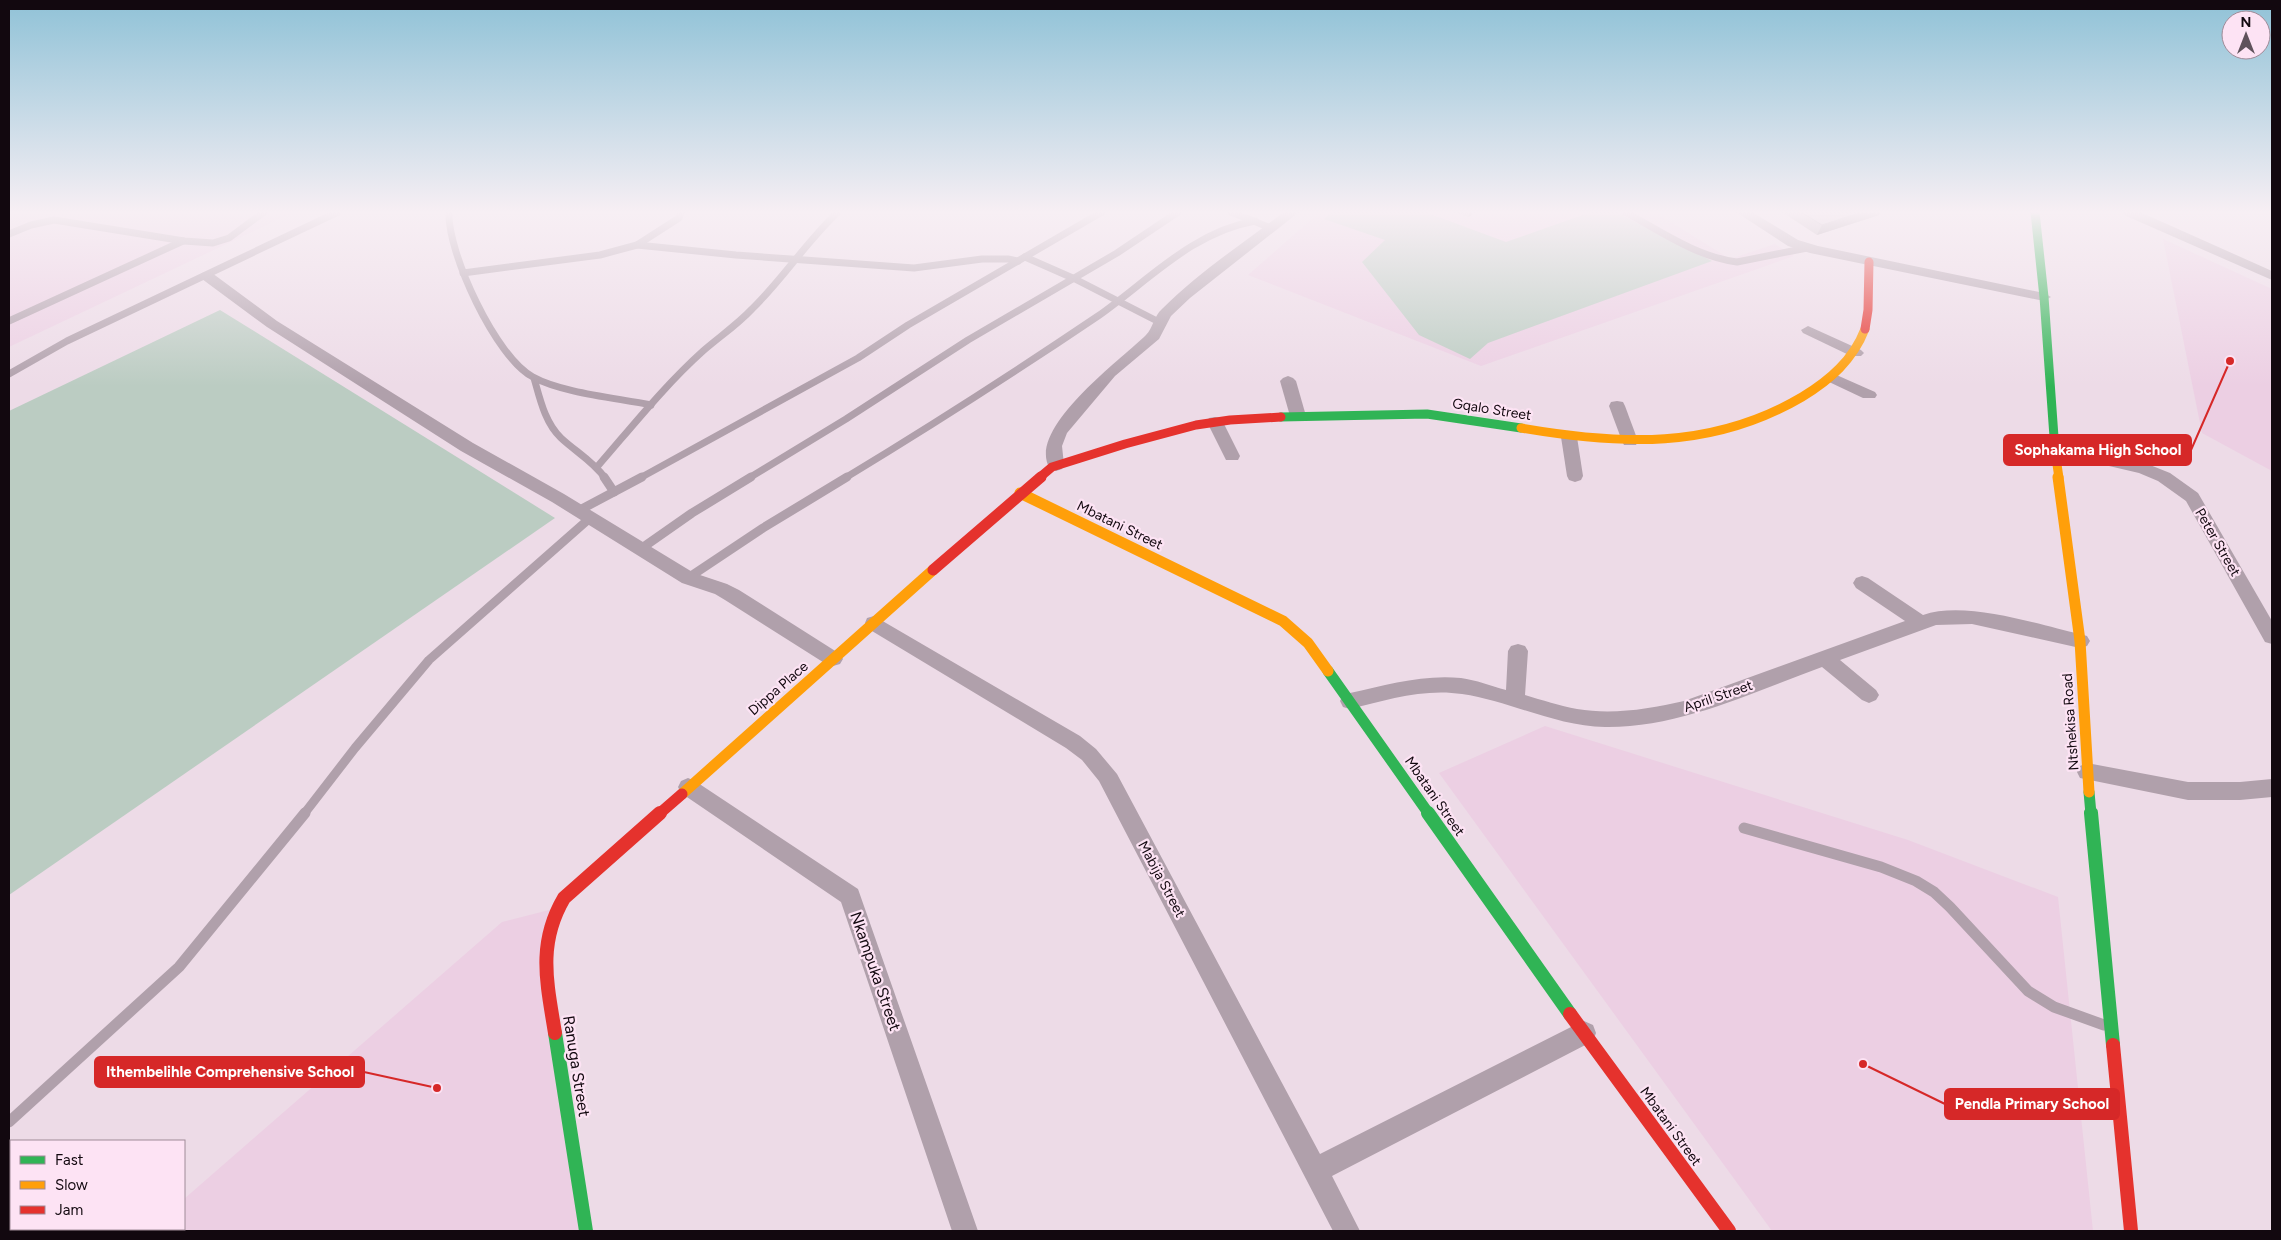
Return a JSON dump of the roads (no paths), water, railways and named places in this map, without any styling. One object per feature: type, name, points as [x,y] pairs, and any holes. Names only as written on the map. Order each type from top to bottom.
[{"type":"street","points":[[1056,465],[1054,446],[1059,431],[1110,374],[1154,336],[1165,314],[1185,295],[1217,270]]},
{"type":"street","name":"Gqalo Street","points":[[1020,493],[1056,465],[1073,458],[1215,422],[1298,416],[1432,415],[1569,437],[1630,441],[1702,436],[1750,425],[1793,404],[1832,378],[1856,353],[1866,331],[1869,306],[1869,270]]},
{"type":"street","points":[[1908,270],[2044,297]]},
{"type":"street","name":"Ntshekisa Road","points":[[2041,270],[2055,448],[2080,641],[2088,772],[2131,1231]]},
{"type":"street","points":[[2258,270],[2272,276]]},
{"type":"street","points":[[207,276],[272,324],[431,422],[467,447],[642,548],[688,578],[721,589],[833,659]]},
{"type":"street","points":[[1808,330],[1856,353]]},
{"type":"street","points":[[1832,378],[1869,395]]},
{"type":"street","points":[[1288,381],[1298,416]]},
{"type":"street","points":[[1617,406],[1630,441]]},
{"type":"street","points":[[1215,422],[1232,456]]},
{"type":"street","points":[[1569,437],[1575,476]]},
{"type":"street","name":"Peter Street","points":[[2055,448],[2144,469],[2164,477],[2192,497],[2272,637]]},
{"type":"street","name":"Dippa Place","points":[[557,908],[564,898],[1020,493]]},
{"type":"street","name":"Mbatani Street","points":[[1020,493],[1283,622],[1308,643],[1584,1033],[1729,1231]]},
{"type":"street","points":[[1862,584],[1920,622]]},
{"type":"street","name":"April Street","points":[[1350,701],[1430,684],[1462,686],[1577,717],[1634,718],[1686,708],[1920,622],[1949,617],[1972,617],[2080,641]]},
{"type":"street","name":"Mabija Street","points":[[874,623],[1073,742],[1084,749],[1101,767],[1348,1231]]},
{"type":"street","points":[[1515,699],[1518,650]]},
{"type":"street","points":[[1824,658],[1869,695]]},
{"type":"street","points":[[2088,772],[2188,791],[2240,791],[2272,788]]},
{"type":"street","name":"Nkampuka Street","points":[[688,787],[850,896],[965,1231]]},
{"type":"street","name":"Ranuga Street","points":[[557,908],[547,932],[544,961],[586,1231]]},
{"type":"street","points":[[1316,1170],[1584,1033]]},
{"type":"lane","points":[[9,321],[121,270]]},
{"type":"lane","points":[[9,374],[67,342],[220,270]]},
{"type":"lane","points":[[462,270],[480,310],[506,352],[518,367],[549,385],[651,405]]},
{"type":"lane","points":[[463,273],[489,270]]},
{"type":"lane","points":[[597,467],[651,405],[702,352],[750,311],[788,270]]},
{"type":"lane","points":[[9,1122],[179,967],[282,844],[355,748],[429,660],[584,514],[614,492],[858,358],[908,325],[1003,270]]},
{"type":"lane","points":[[1055,270],[1161,322]]},
{"type":"lane","points":[[642,548],[692,513],[846,419],[968,340],[1089,270]]},
{"type":"lane","points":[[688,578],[763,528],[913,437],[1118,302],[1158,270]]},
{"type":"lane","points":[[534,378],[543,410],[560,437],[597,467],[614,492]]},
{"type":"lane","points":[[1744,828],[1881,868],[1916,881],[1934,892],[1950,907],[2028,991],[2054,1007],[2112,1028]]},
{"type":"place","name":"Sophakama High School","points":[[2230,361]]},
{"type":"place","name":"Pendla Primary School","points":[[1863,1064]]},
{"type":"place","name":"Ithembelihle Comprehensive School","points":[[437,1088]]}]
